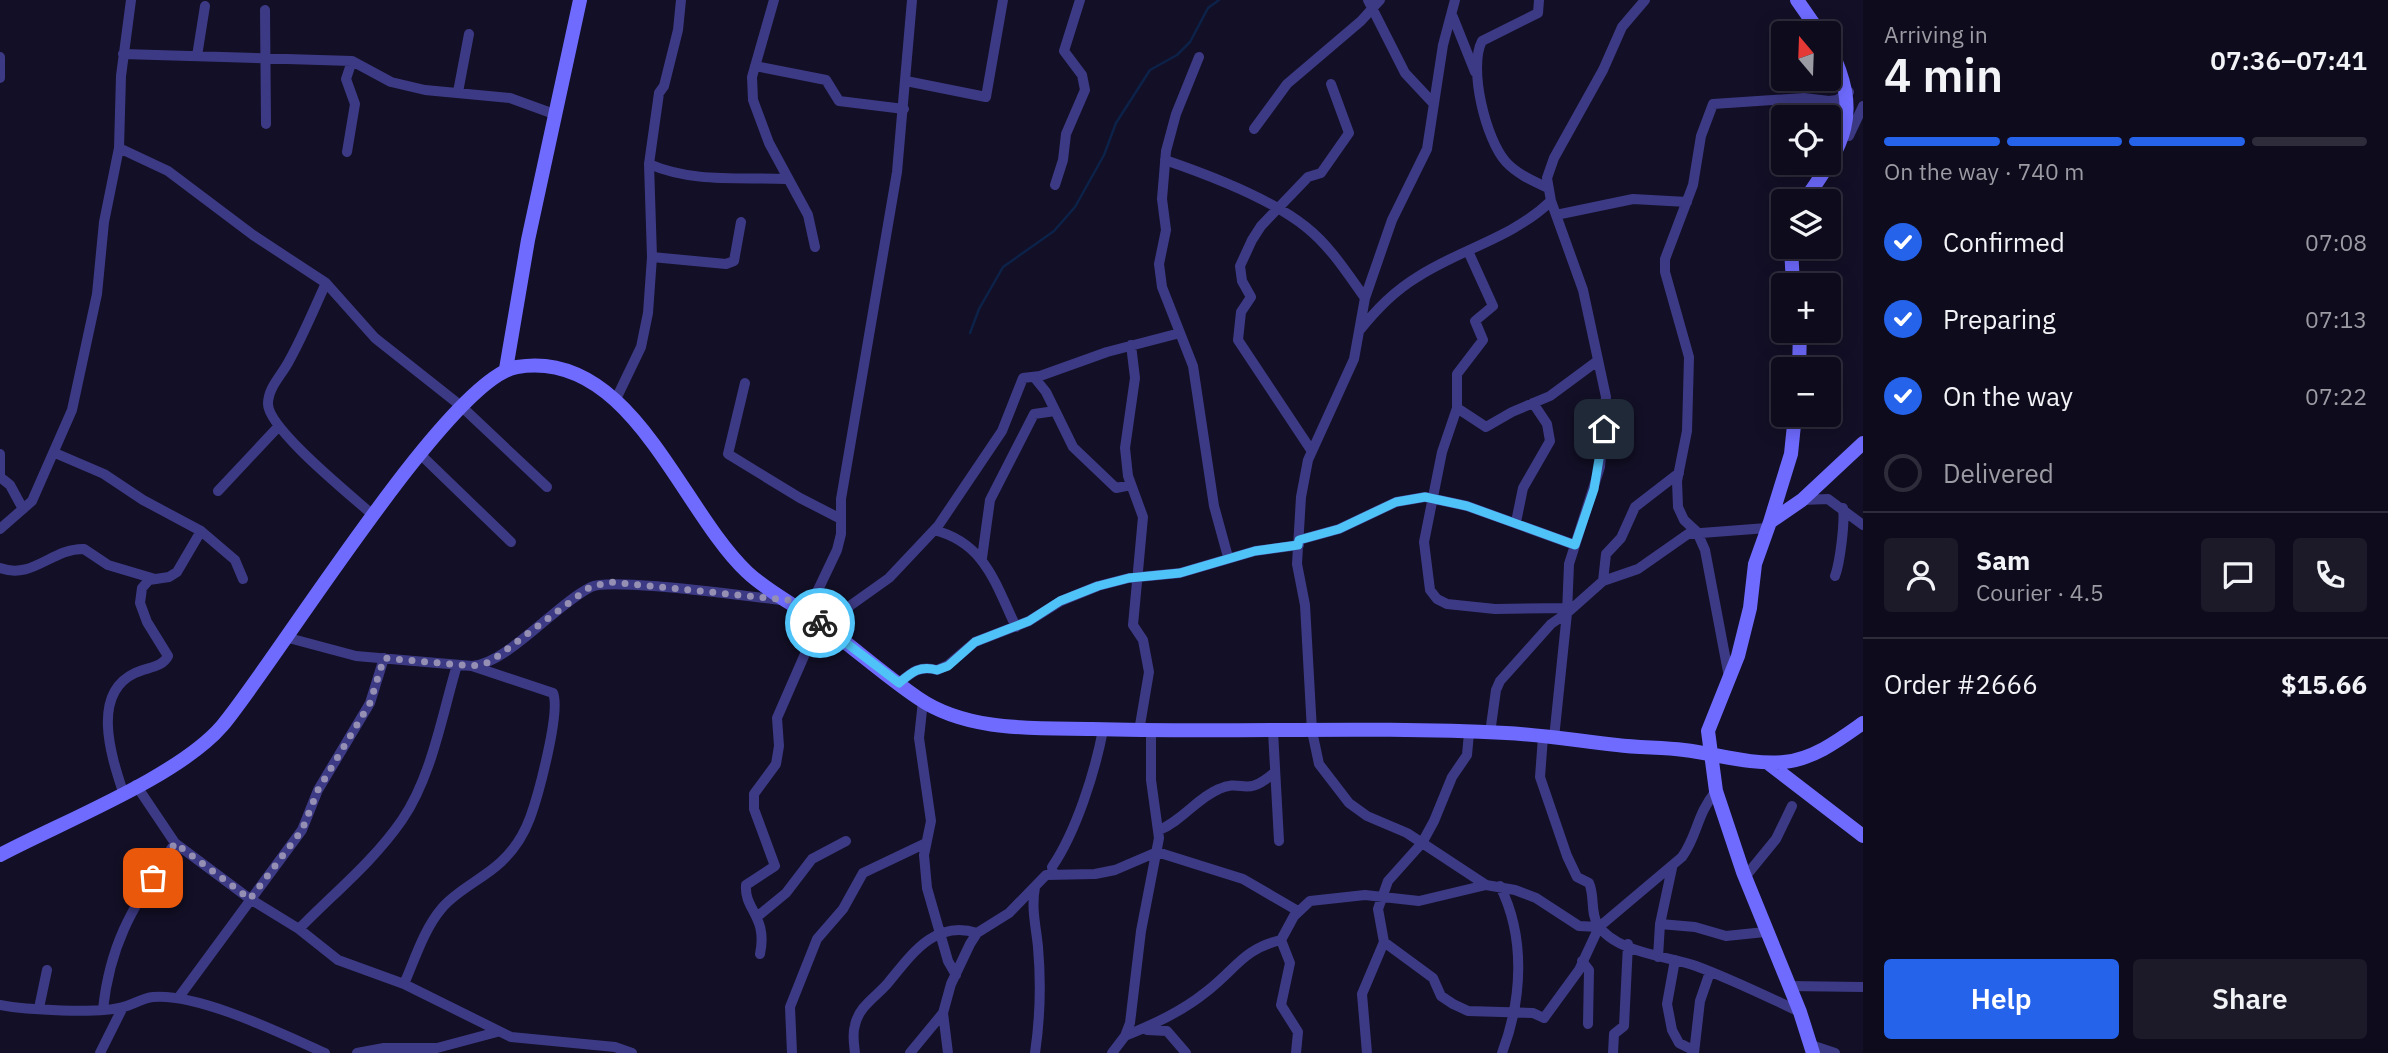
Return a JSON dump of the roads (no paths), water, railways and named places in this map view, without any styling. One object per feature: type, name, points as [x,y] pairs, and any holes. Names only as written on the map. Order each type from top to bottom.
[{"type":"street","points":[[0,529],[32,501],[72,410],[89,332],[102,258],[104,222],[120,148],[122,54],[131,0]]},
{"type":"street","points":[[506,369],[513,314],[580,0]]},
{"type":"street","points":[[616,399],[641,347],[652,257],[649,164],[659,93],[664,86],[678,30],[681,0]]},
{"type":"street","points":[[774,0],[751,89],[755,111],[786,179],[808,215],[815,247]]},
{"type":"street","points":[[760,954],[762,929],[747,898],[746,885],[775,866],[754,809],[754,794],[776,764],[779,746],[777,718],[808,647],[807,613],[837,550],[841,499],[897,172],[912,0]]},
{"type":"street","points":[[906,81],[986,97],[1003,0]]},
{"type":"street","points":[[1055,185],[1063,160],[1066,134],[1085,90],[1082,75],[1064,51],[1080,0]]},
{"type":"street","points":[[1254,129],[1287,84],[1370,5],[1380,0]]},
{"type":"street","points":[[1455,0],[1453,16],[1443,45],[1424,159],[1397,209],[1365,298],[1354,359],[1311,450],[1303,484],[1297,564],[1305,605],[1312,731],[1319,764],[1349,803],[1367,816],[1407,833],[1486,885]]},
{"type":"street","points":[[1539,0],[1538,13],[1482,41],[1477,56],[1485,120],[1499,153],[1519,173],[1548,188]]},
{"type":"street","points":[[1645,0],[1622,27],[1603,70],[1553,158],[1548,188],[1577,269],[1606,397],[1602,454],[1594,489],[1569,564],[1567,610],[1549,737],[1540,777],[1567,856],[1577,877],[1589,883],[1592,890],[1594,914],[1599,927],[1614,939],[1628,944],[1642,954],[1675,960],[1710,972],[1800,1012]]},
{"type":"street","points":[[1797,0],[1812,21]]},
{"type":"street","points":[[1370,5],[1405,74],[1433,104]]},
{"type":"street","points":[[197,56],[205,6]]},
{"type":"street","points":[[265,10],[266,124]]},
{"type":"street","points":[[1453,16],[1479,82]]},
{"type":"street","points":[[458,92],[469,34]]},
{"type":"street","points":[[122,54],[352,61],[391,82],[425,90],[510,98],[554,114]]},
{"type":"street","points":[[0,57],[0,78]]},
{"type":"street","points":[[1199,57],[1176,114],[1165,160],[1162,198],[1167,230],[1159,264],[1160,275],[1193,366],[1214,506],[1228,557]]},
{"type":"street","points":[[347,152],[355,104],[346,79],[352,61]]},
{"type":"street","points":[[755,66],[826,80],[839,101],[904,109]]},
{"type":"street","points":[[1813,189],[1840,154],[1863,108],[1841,69]]},
{"type":"street","points":[[1311,450],[1241,346],[1237,335],[1241,312],[1251,297],[1242,281],[1241,262],[1261,226],[1308,177],[1321,173],[1349,132],[1331,84]]},
{"type":"street","points":[[1849,136],[1850,85]]},
{"type":"street","points":[[1729,677],[1711,575],[1698,532],[1684,520],[1678,507],[1679,473],[1687,431],[1689,357],[1665,266],[1687,202],[1701,136],[1713,104],[1804,98],[1837,100],[1850,85]]},
{"type":"street","points":[[120,148],[168,171],[253,235],[326,283],[375,338],[461,406],[547,487]]},
{"type":"street","points":[[1165,160],[1195,170],[1276,209],[1308,229],[1339,262],[1365,298]]},
{"type":"street","points":[[649,164],[682,176],[700,178],[786,179]]},
{"type":"street","points":[[1556,215],[1633,199],[1687,202]]},
{"type":"street","points":[[1358,333],[1395,292],[1421,274],[1509,234],[1551,201]]},
{"type":"street","points":[[652,257],[726,264],[734,261],[741,222]]},
{"type":"street","points":[[1468,251],[1493,306],[1475,321],[1483,340],[1457,373],[1457,408],[1442,452],[1425,554],[1430,590],[1437,600],[1447,604],[1495,609],[1567,610]]},
{"type":"street","points":[[326,283],[289,362],[272,387],[268,404],[278,427],[374,516]]},
{"type":"street","points":[[823,625],[889,579],[934,530],[1002,431],[1018,384],[1023,378],[1034,377],[1180,332]]},
{"type":"street","points":[[1127,1053],[1141,931],[1159,830],[1145,731],[1149,672],[1143,640],[1133,625],[1143,517],[1131,485],[1125,449],[1135,378],[1131,345]]},
{"type":"street","points":[[1457,408],[1484,428],[1550,396],[1596,362]]},
{"type":"street","points":[[0,855],[186,757],[220,729],[374,516],[461,406],[484,382],[506,369],[525,365],[558,369],[582,377],[616,399],[666,463],[727,551],[752,577],[807,613],[923,701],[952,714],[995,724],[1103,730],[1490,733],[1709,754],[1768,763],[1806,758],[1863,723]]},
{"type":"street","points":[[1034,377],[1043,387],[1073,446],[1107,480],[1121,489],[1131,485]]},
{"type":"street","points":[[745,383],[728,454],[800,498],[841,519]]},
{"type":"street","points":[[1516,522],[1523,488],[1550,441],[1547,424],[1533,403]]},
{"type":"street","points":[[982,558],[993,494],[1034,414],[1055,411]]},
{"type":"street","points":[[218,491],[278,427]]},
{"type":"street","points":[[1794,427],[1789,464],[1755,564],[1744,634],[1710,723],[1709,754],[1716,791],[1745,877],[1765,932],[1800,1012],[1812,1049],[1835,1053]]},
{"type":"street","points":[[1490,733],[1496,690],[1500,681],[1551,624],[1603,581],[1638,569],[1659,552],[1698,532],[1769,525],[1802,500],[1863,443]]},
{"type":"street","points":[[54,453],[104,474],[143,500],[201,531],[235,560],[243,579]]},
{"type":"street","points":[[0,454],[0,477],[10,485],[23,509]]},
{"type":"street","points":[[421,455],[511,542]]},
{"type":"street","points":[[1603,581],[1606,554],[1621,538],[1635,507],[1679,473]]},
{"type":"street","points":[[899,683],[918,668],[929,667],[937,670],[948,666],[975,642],[1016,627],[1060,601],[1098,586],[1138,577],[1180,573],[1228,557],[1299,543],[1339,529],[1404,499],[1434,498],[1516,522],[1575,545]]},
{"type":"street","points":[[1802,500],[1828,499],[1863,525]]},
{"type":"street","points":[[1835,576],[1841,561],[1839,545],[1843,508]]},
{"type":"street","points":[[934,530],[963,541],[982,558],[1016,627]]},
{"type":"street","points":[[0,568],[25,572],[69,551],[84,549],[108,565],[155,579],[169,577],[177,572],[201,531]]},
{"type":"street","points":[[155,579],[142,588],[140,603],[157,642],[167,651],[167,659],[135,673],[122,683],[108,721],[112,758],[129,789],[175,843],[250,899],[299,929],[352,967],[404,985],[497,1032],[530,1040],[632,1053]]},
{"type":"street","points":[[472,666],[490,662],[551,614],[600,584],[788,600]]},
{"type":"street","points":[[285,636],[332,651],[472,666],[553,693],[555,709],[546,756],[530,818],[518,844],[502,862],[443,906],[433,919],[404,985]]},
{"type":"street","points":[[179,998],[302,830],[318,790],[370,703],[384,658]]},
{"type":"street","points":[[299,929],[364,867],[402,820],[421,784],[457,665]]},
{"type":"street","points":[[923,701],[919,738],[931,821],[926,844],[926,888],[948,961],[956,975]]},
{"type":"street","points":[[1053,873],[1052,867],[1080,808],[1103,730]]},
{"type":"street","points":[[1273,731],[1279,841]]},
{"type":"street","points":[[1367,1053],[1362,994],[1384,942],[1378,909],[1388,881],[1422,843],[1452,777],[1467,755],[1468,733]]},
{"type":"street","points":[[1768,763],[1863,836]]},
{"type":"street","points":[[1159,830],[1176,822],[1218,789],[1255,787],[1275,772]]},
{"type":"street","points":[[1384,942],[1433,978],[1441,996],[1453,1004],[1468,1011],[1533,1013],[1544,1018],[1572,981],[1599,927],[1672,868],[1689,847],[1697,819],[1716,791]]},
{"type":"street","points":[[1745,877],[1776,839],[1792,806]]},
{"type":"street","points":[[758,916],[786,893],[812,859],[846,841]]},
{"type":"street","points":[[103,1009],[107,969],[122,930],[175,843]]},
{"type":"street","points":[[792,1053],[790,1007],[804,965],[817,939],[842,909],[863,873],[926,844]]},
{"type":"street","points":[[910,1053],[943,1013],[956,975],[977,933],[1009,912],[1036,884],[1053,873],[1096,874],[1115,870],[1157,852],[1243,879],[1298,911]]},
{"type":"street","points":[[1658,957],[1660,924],[1672,868]]},
{"type":"street","points":[[1035,1053],[1038,948],[1032,909],[1036,884]]},
{"type":"street","points":[[1112,1053],[1127,1037],[1176,1014],[1208,991],[1250,951],[1281,940],[1298,911],[1307,902],[1321,898],[1384,895],[1419,901],[1486,885],[1500,886],[1536,898],[1578,926],[1599,927]]},
{"type":"street","points":[[1500,886],[1517,930],[1517,989],[1502,1053]]},
{"type":"street","points":[[1660,924],[1695,927],[1726,936],[1765,932]]},
{"type":"street","points":[[855,1053],[855,1025],[860,1011],[888,984],[915,948],[940,934],[967,930],[977,933]]},
{"type":"street","points":[[1281,940],[1290,963],[1281,1005],[1298,1032],[1296,1053]]},
{"type":"street","points":[[1614,1053],[1614,1034],[1624,1026],[1628,944]]},
{"type":"street","points":[[1675,960],[1668,1015],[1679,1043],[1693,1051],[1700,1001],[1710,972]]},
{"type":"street","points":[[1583,961],[1589,970],[1588,1024]]},
{"type":"street","points":[[39,1008],[47,970]]},
{"type":"street","points":[[1788,986],[1863,987]]},
{"type":"street","points":[[0,1005],[103,1009],[123,1007],[153,997],[179,998],[277,1030],[325,1053]]},
{"type":"street","points":[[100,1053],[123,1007]]},
{"type":"street","points":[[943,1013],[948,1053]]},
{"type":"street","points":[[1127,1037],[1158,1028],[1167,1031],[1186,1053]]},
{"type":"street","points":[[357,1053],[384,1048],[437,1048],[497,1032]]},
{"type":"waterway","points":[[970,333],[979,309],[1003,267],[1054,231],[1075,207],[1104,155],[1116,123],[1150,70],[1177,55],[1190,42],[1208,8],[1219,0]]}]
